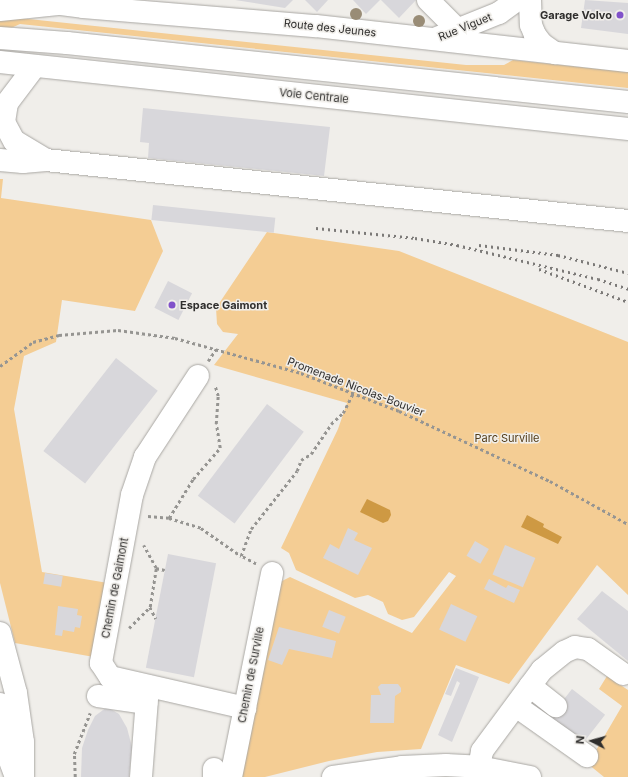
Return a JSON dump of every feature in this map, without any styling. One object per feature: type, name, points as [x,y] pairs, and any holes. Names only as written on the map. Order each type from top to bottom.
[{"type":"street","name":"Route des Jeunes","points":[[32,0],[58,4],[190,7],[433,39],[628,61]]},
{"type":"street","points":[[428,0],[458,30]]},
{"type":"street","name":"Rue Viguet","points":[[433,39],[499,13],[517,0]]},
{"type":"street","points":[[530,0],[531,25],[535,35],[542,44],[555,53]]},
{"type":"street","points":[[0,10],[58,4]]},
{"type":"street","points":[[0,38],[67,43],[628,102]]},
{"type":"street","name":"Voie Centrale","points":[[0,62],[628,129]]},
{"type":"street","points":[[34,66],[7,103],[4,122],[14,141],[46,160]]},
{"type":"street","points":[[1,158],[23,162],[46,160],[628,222]]},
{"type":"street","points":[[583,218],[628,236]]},
{"type":"street","name":"Chemin de Gaimont","points":[[205,378],[145,457],[129,512],[100,663],[110,677],[147,694],[244,708]]},
{"type":"street","name":"Chemin de Surville","points":[[220,774],[244,708],[272,573]]},
{"type":"street","points":[[0,633],[16,693],[23,742],[19,776]]},
{"type":"street","points":[[479,767],[482,751],[530,686],[555,658],[575,647],[596,654],[623,674]]},
{"type":"street","points":[[530,686],[556,706]]},
{"type":"street","points":[[98,696],[147,694],[141,777]]},
{"type":"street","points":[[0,704],[19,776]]},
{"type":"street","points":[[516,706],[587,756]]},
{"type":"street","points":[[0,734],[19,776]]},
{"type":"street","points":[[0,761],[19,776]]},
{"type":"street","points":[[333,777],[402,767],[446,765],[479,767],[530,777]]},
{"type":"path","name":"Promenade Nicolas-Bouvier","points":[[0,366],[12,354],[33,342],[59,335],[118,330],[155,334],[272,364],[353,393],[509,462],[628,524]]},
{"type":"path","points":[[169,518],[193,479],[220,448],[216,424],[218,396],[205,378]]},
{"type":"path","points":[[241,556],[251,529],[297,471],[301,460],[311,454],[331,424],[343,413],[353,393]]},
{"type":"path","points":[[129,512],[169,518],[201,528],[241,556],[272,573]]},
{"type":"path","points":[[149,555],[156,568],[150,606],[156,619]]},
{"type":"path","points":[[156,568],[165,570]]},
{"type":"path","points":[[124,633],[150,606]]},
{"type":"path","points":[[75,777],[74,754],[80,732],[98,696]]},
{"type":"green space","points":[[0,16],[466,65],[504,65],[513,60],[628,72],[628,88],[20,24],[9,29],[0,28]]},
{"type":"green space","points":[[0,179],[3,179],[1,198],[151,220],[163,251],[135,311],[62,300],[56,342],[24,356],[14,409],[42,572],[108,583],[94,657],[15,643],[0,583]]},
{"type":"green space","name":"Parc Surville","points":[[267,232],[399,251],[628,342],[628,595],[597,565],[509,684],[456,665],[421,749],[377,752],[329,761],[265,777],[240,777],[274,585],[290,577],[412,633],[456,576],[449,572],[414,617],[402,620],[388,614],[383,602],[368,595],[355,598],[296,570],[289,553],[281,548],[338,429],[347,403],[214,365],[238,334],[223,332],[217,324],[216,308]]},
{"type":"green space","points":[[607,676],[628,690],[628,777],[604,777],[588,764],[622,706],[599,689]]},
{"type":"shaded area","points":[[367,499],[390,510],[391,515],[388,521],[383,523],[360,512]]},
{"type":"shaded area","points":[[527,515],[544,524],[543,527],[562,537],[558,544],[521,527]]},
{"type":"building","points":[[235,0],[293,0],[285,8]]},
{"type":"building","points":[[305,0],[328,0],[317,12]]},
{"type":"building","points":[[353,0],[380,0],[366,14]]},
{"type":"building","points":[[381,0],[416,0],[399,18]]},
{"type":"building","points":[[585,0],[628,3],[628,34],[581,28]]},
{"type":"building","points":[[143,108],[330,127],[324,176],[148,158],[149,143],[140,142]]},
{"type":"building","points":[[153,205],[275,218],[274,233],[151,220]]},
{"type":"building","points":[[168,281],[192,293],[178,320],[154,308]]},
{"type":"building","points":[[116,358],[158,391],[85,484],[43,451]]},
{"type":"building","points":[[267,404],[304,432],[235,524],[198,496]]},
{"type":"building","points":[[348,528],[358,533],[354,540],[372,548],[358,575],[323,558],[330,544],[339,549]]},
{"type":"building","points":[[475,541],[489,549],[480,564],[466,556]]},
{"type":"building","points":[[505,545],[535,558],[523,587],[492,574]]},
{"type":"building","points":[[168,554],[216,563],[194,677],[146,668]]},
{"type":"building","points":[[45,573],[63,576],[61,587],[43,584]]},
{"type":"building","points":[[489,579],[506,588],[508,585],[520,590],[514,603],[484,589]]},
{"type":"building","points":[[602,591],[628,611],[628,661],[577,619]]},
{"type":"building","points":[[451,604],[477,616],[465,642],[439,629]]},
{"type":"building","points":[[58,606],[78,609],[77,615],[82,616],[80,628],[75,627],[74,632],[63,630],[62,636],[55,635]]},
{"type":"building","points":[[329,610],[346,617],[339,633],[322,627]]},
{"type":"building","points":[[279,627],[336,641],[332,658],[289,649],[282,665],[268,660]]},
{"type":"building","points":[[456,668],[479,677],[452,742],[438,735],[460,683],[457,681],[451,696],[445,694]]},
{"type":"building","points":[[381,684],[398,684],[401,688],[401,692],[395,696],[394,723],[370,723],[371,695],[381,695],[378,687]]},
{"type":"building","points":[[572,689],[605,715],[583,743],[550,717]]},
{"type":"building","points":[[107,707],[119,714],[127,728],[132,747],[129,777],[81,777],[82,748],[88,730],[95,716]]},
{"type":"railway","points":[[316,228],[415,238],[457,245],[598,279],[628,289]]},
{"type":"railway","points":[[479,245],[558,255],[628,273]]},
{"type":"railway","points":[[539,269],[628,302]]},
{"type":"place","name":"Garage Volvo","points":[[620,15]]},
{"type":"place","name":"Espace Gaimont","points":[[172,305]]}]
